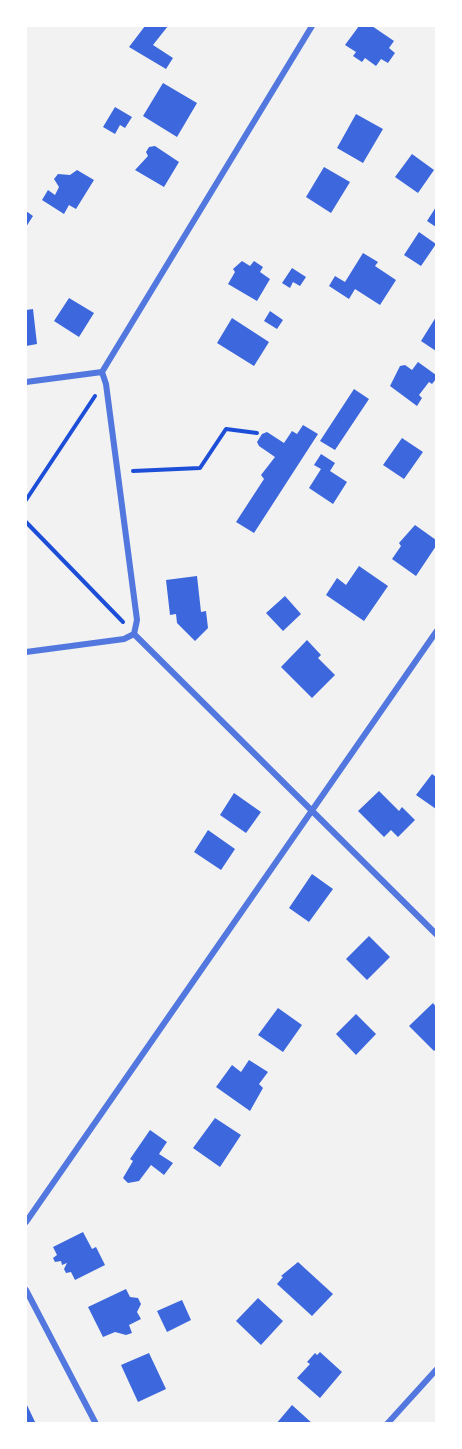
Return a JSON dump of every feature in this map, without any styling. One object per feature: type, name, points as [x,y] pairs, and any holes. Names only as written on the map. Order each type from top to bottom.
[{"type":"street","points":[[134,634],[137,620],[106,384],[102,372],[312,26]]},
{"type":"street","points":[[26,382],[102,372]]},
{"type":"street","points":[[26,1222],[436,632]]},
{"type":"street","points":[[26,652],[124,639],[134,634]]},
{"type":"street","points":[[134,634],[436,934]]},
{"type":"street","points":[[26,1290],[96,1424]]},
{"type":"street","points":[[387,1424],[436,1370]]},
{"type":"path","points":[[26,500],[90,401],[106,384]]},
{"type":"path","points":[[133,471],[200,468],[226,429],[257,433]]},
{"type":"path","points":[[26,522],[134,634]]},
{"type":"building","points":[[145,26],[168,26],[153,45],[173,58],[166,69],[129,47]]},
{"type":"building","points":[[359,26],[372,26],[394,41],[389,48],[395,53],[388,63],[381,59],[376,66],[365,58],[362,62],[353,56],[356,52],[345,45]]},
{"type":"building","points":[[163,83],[197,103],[177,137],[143,116]]},
{"type":"building","points":[[115,107],[132,117],[125,128],[120,125],[115,134],[103,127]]},
{"type":"building","points":[[356,114],[383,129],[363,163],[337,148]]},
{"type":"building","points":[[155,146],[179,162],[164,187],[135,170],[148,156],[146,152],[149,147]]},
{"type":"building","points":[[412,154],[434,170],[418,193],[395,177]]},
{"type":"building","points":[[324,167],[350,182],[331,213],[306,197]]},
{"type":"building","points":[[77,170],[94,180],[76,209],[69,205],[64,214],[42,200],[48,190],[55,195],[59,187],[54,179],[58,174],[70,175]]},
{"type":"building","points":[[436,207],[436,227],[427,221]]},
{"type":"building","points":[[26,211],[33,216],[26,227]]},
{"type":"building","points":[[419,232],[436,244],[421,266],[404,255]]},
{"type":"building","points":[[363,253],[378,262],[375,266],[396,280],[380,305],[355,289],[349,299],[329,286],[335,276],[345,282]]},
{"type":"building","points":[[242,261],[250,266],[254,261],[263,267],[260,272],[270,279],[257,301],[228,284],[235,272],[233,269]]},
{"type":"building","points":[[292,268],[306,277],[300,286],[293,282],[290,288],[282,283]]},
{"type":"building","points":[[69,298],[94,313],[79,337],[54,321]]},
{"type":"building","points":[[33,309],[37,344],[26,346],[26,310]]},
{"type":"building","points":[[270,311],[283,320],[277,329],[264,321]]},
{"type":"building","points":[[436,317],[436,351],[421,341]]},
{"type":"building","points":[[232,318],[269,342],[254,366],[217,343]]},
{"type":"building","points":[[418,362],[436,375],[436,379],[432,384],[429,382],[419,395],[422,398],[417,406],[390,386],[400,366],[405,365],[412,370]]},
{"type":"building","points":[[354,389],[369,399],[335,450],[320,441]]},
{"type":"building","points":[[303,425],[318,434],[254,533],[236,522],[264,479],[261,475],[275,457],[257,442],[262,434],[267,432],[284,443],[292,431],[297,434]]},
{"type":"building","points":[[402,438],[423,452],[404,479],[383,465]]},
{"type":"building","points":[[321,454],[335,463],[330,471],[347,482],[333,504],[309,488],[321,469],[314,465]]},
{"type":"building","points":[[415,525],[436,540],[436,546],[416,576],[392,559],[401,546],[399,543]]},
{"type":"building","points":[[359,566],[388,586],[364,621],[326,595],[337,578],[346,585]]},
{"type":"building","points":[[197,576],[201,612],[206,611],[208,628],[195,641],[177,623],[176,614],[170,615],[166,580]]},
{"type":"building","points":[[285,596],[301,614],[283,631],[266,613]]},
{"type":"building","points":[[307,640],[321,655],[318,658],[335,675],[312,698],[281,667]]},
{"type":"building","points":[[432,774],[436,777],[436,809],[416,795]]},
{"type":"building","points":[[379,791],[399,811],[402,807],[415,820],[398,837],[391,830],[384,837],[358,811]]},
{"type":"building","points":[[234,793],[261,812],[246,833],[220,815]]},
{"type":"building","points":[[208,830],[235,849],[221,870],[194,852]]},
{"type":"building","points":[[312,874],[333,889],[309,922],[289,908]]},
{"type":"building","points":[[369,936],[390,957],[367,980],[346,959]]},
{"type":"building","points":[[433,1003],[436,1007],[436,1049],[434,1051],[409,1026]]},
{"type":"building","points":[[278,1008],[302,1025],[283,1052],[258,1035]]},
{"type":"building","points":[[356,1014],[376,1034],[356,1055],[336,1034]]},
{"type":"building","points":[[249,1060],[268,1072],[259,1084],[263,1088],[250,1111],[216,1087],[232,1065],[241,1072]]},
{"type":"building","points":[[215,1118],[241,1135],[220,1167],[193,1148]]},
{"type":"building","points":[[150,1130],[167,1142],[159,1154],[173,1163],[164,1175],[151,1165],[139,1181],[128,1183],[123,1178],[133,1161],[130,1159]]},
{"type":"building","points":[[83,1232],[92,1249],[96,1247],[105,1265],[75,1280],[71,1272],[66,1273],[64,1269],[67,1263],[62,1265],[61,1261],[55,1262],[53,1258],[57,1255],[53,1247]]},
{"type":"building","points":[[298,1262],[333,1294],[312,1316],[277,1284],[283,1277],[281,1276]]},
{"type":"building","points":[[126,1289],[130,1297],[138,1298],[141,1304],[137,1312],[141,1319],[129,1325],[132,1333],[126,1335],[115,1332],[103,1337],[88,1307]]},
{"type":"building","points":[[258,1298],[283,1321],[261,1345],[236,1321]]},
{"type":"building","points":[[182,1300],[191,1320],[167,1332],[157,1311]]},
{"type":"building","points":[[320,1352],[342,1372],[320,1398],[297,1378],[310,1364],[307,1362],[315,1353],[317,1355]]},
{"type":"building","points":[[149,1353],[166,1389],[138,1402],[121,1365]]},
{"type":"building","points":[[26,1403],[36,1424],[26,1424]]},
{"type":"building","points":[[292,1405],[313,1424],[276,1424]]}]
